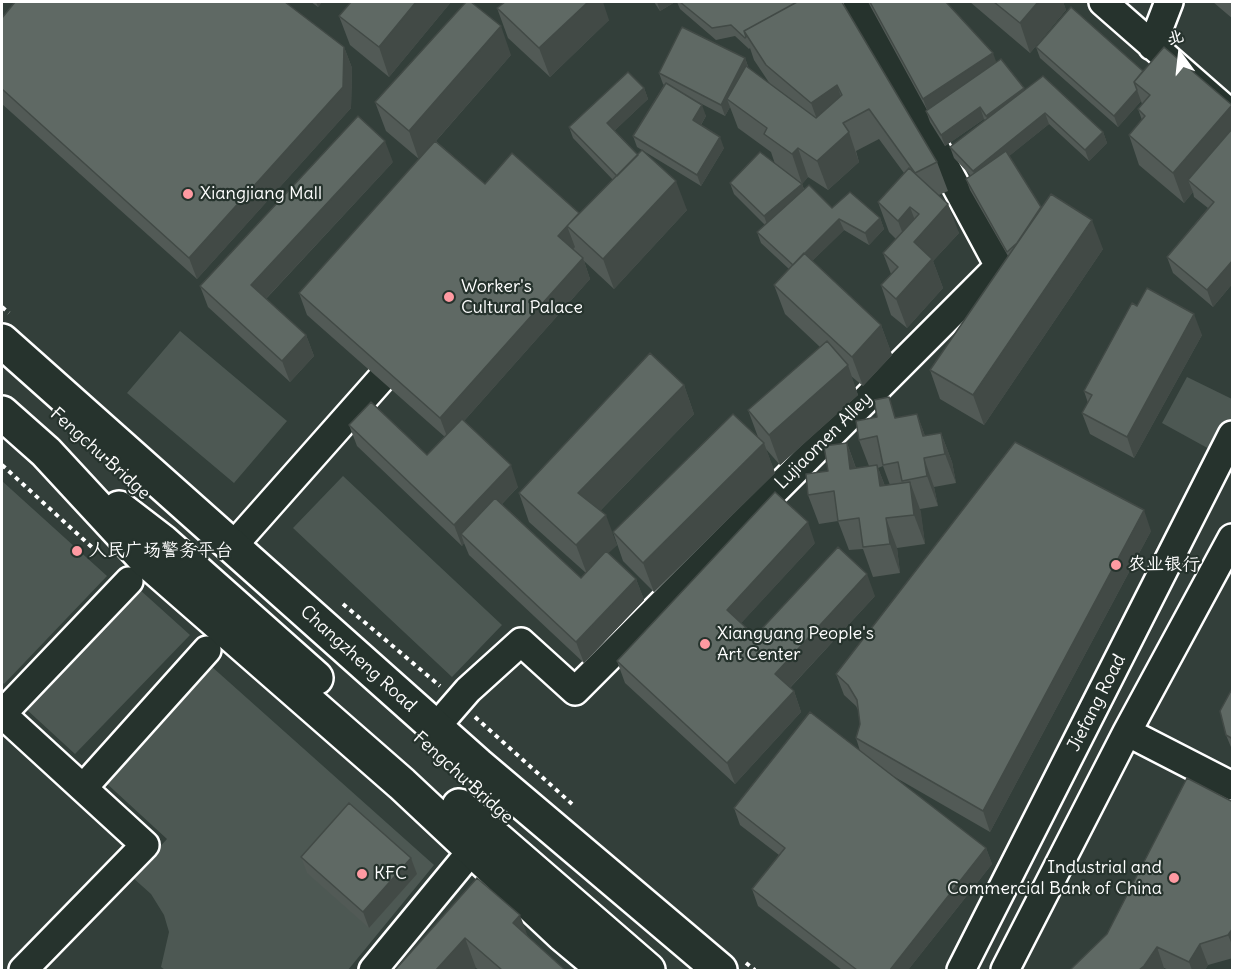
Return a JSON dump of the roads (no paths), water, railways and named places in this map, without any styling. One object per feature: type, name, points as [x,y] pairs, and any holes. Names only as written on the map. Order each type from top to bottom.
[{"type":"main road","name":"Changzheng Road","points":[[2,341],[435,728],[720,970]]},
{"type":"main road","name":"Fengchu Bridge","points":[[2,366],[189,549],[489,833],[648,970]]},
{"type":"main road","points":[[2,413],[45,452],[146,560],[394,776],[562,934],[605,970]]},
{"type":"main road","name":"Fengchu Bridge","points":[[45,452],[162,540],[189,549],[505,814],[686,970]]},
{"type":"street","name":"Lujiaomen Alley","points":[[435,728],[468,690],[521,642],[575,691],[999,266],[858,2]]},
{"type":"street","points":[[1103,2],[1233,115]]},
{"type":"street","points":[[1152,46],[1169,2]]},
{"type":"street","points":[[232,547],[381,380]]},
{"type":"street","name":"Jiefang Road","points":[[961,970],[1233,435]]},
{"type":"street","points":[[1005,970],[1127,732],[1233,538]]},
{"type":"street","points":[[23,970],[145,845],[2,714],[129,581]]},
{"type":"street","points":[[83,788],[207,650]]},
{"type":"street","points":[[1127,732],[1233,786]]},
{"type":"street","points":[[373,970],[473,849]]},
{"type":"place","name":"Xiangjiang Mall","points":[[188,194]]},
{"type":"place","name":"Worker's Cultural Palace","points":[[449,297]]},
{"type":"place","name":"人民广场警务平台","points":[[77,551]]},
{"type":"place","name":"农业银行","points":[[1116,565]]},
{"type":"place","name":"Xiangyang People's Art Center","points":[[705,644]]},
{"type":"place","name":"KFC","points":[[362,874]]},
{"type":"place","name":"Industrial and Commercial Bank of China","points":[[1174,878]]}]
